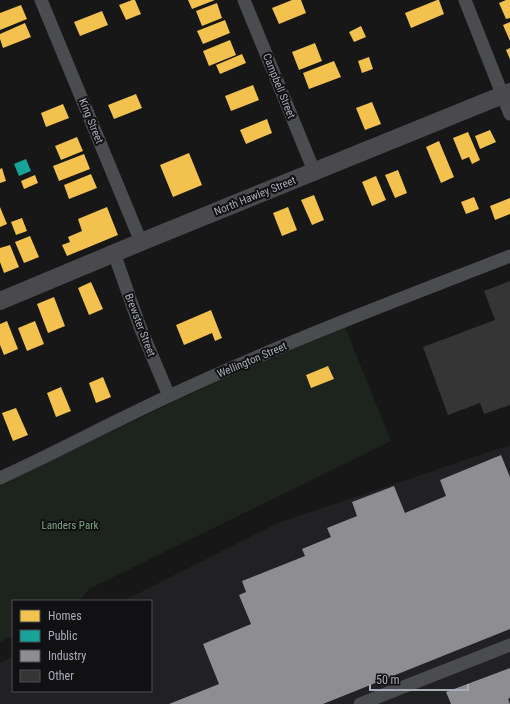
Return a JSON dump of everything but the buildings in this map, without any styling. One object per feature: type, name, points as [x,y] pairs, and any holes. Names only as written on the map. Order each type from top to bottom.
[{"type":"street","name":"King Street","points":[[41,0],[141,242]]},
{"type":"street","name":"Campbell Street","points":[[244,0],[314,171]]},
{"type":"street","points":[[465,0],[506,93],[510,114]]},
{"type":"street","name":"North Hawley Street","points":[[0,301],[506,93]]},
{"type":"street","name":"Brewster Street","points":[[114,253],[140,327],[169,396]]},
{"type":"street","name":"Wellington Street","points":[[0,478],[169,396],[347,319],[510,256]]},
{"type":"street","points":[[360,704],[510,645]]},
{"type":"shaded area","points":[[510,445],[510,704],[0,704],[0,663],[12,657],[12,692],[152,692],[152,600],[125,600],[280,522]]},
{"type":"green space","name":"Landers Park","points":[[345,327],[391,441],[89,589],[80,600],[12,600],[12,636],[0,642],[0,484],[233,374]]}]
